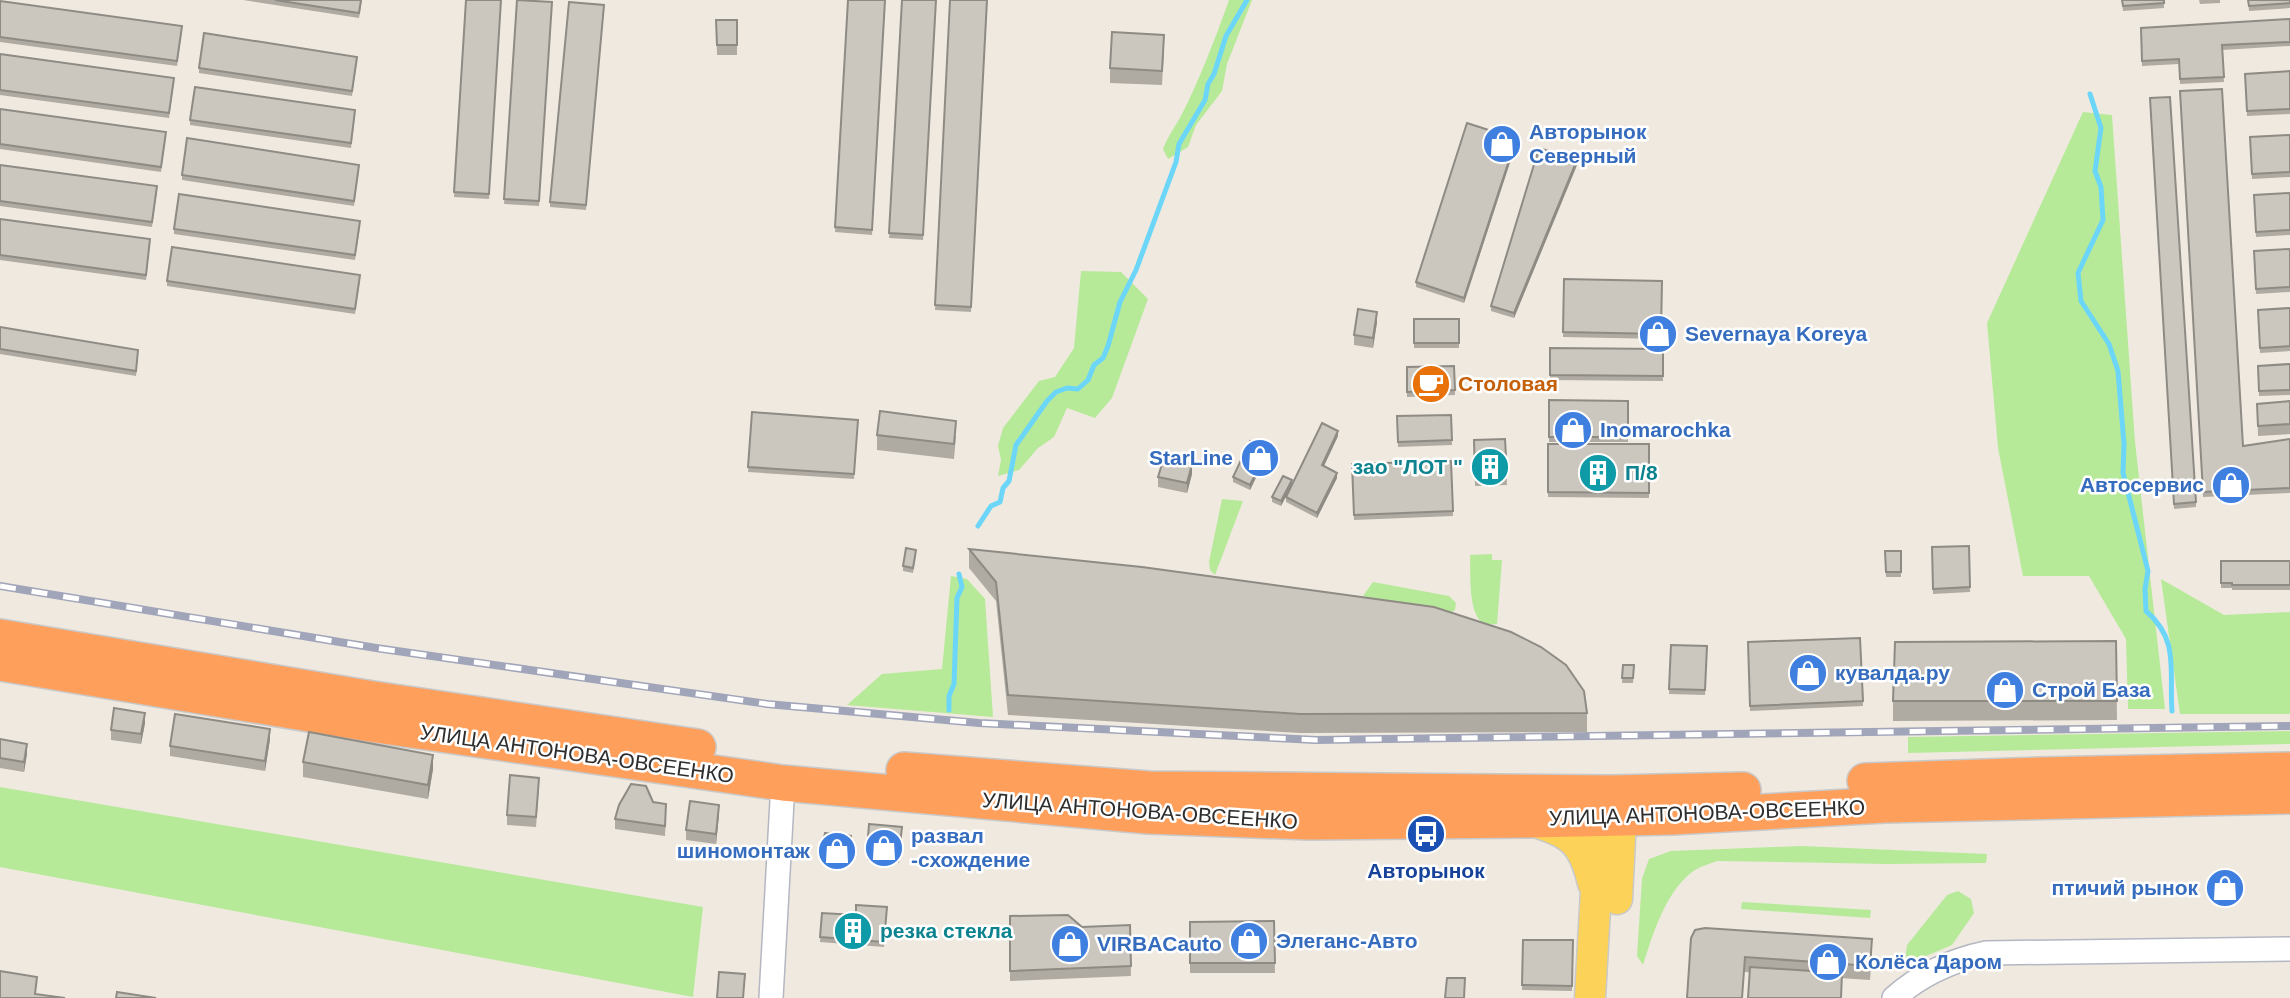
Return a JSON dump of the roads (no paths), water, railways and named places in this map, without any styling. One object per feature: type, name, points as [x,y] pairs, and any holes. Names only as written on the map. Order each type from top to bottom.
[{"type":"highway","name":"УЛИЦА АНТОНОВА-ОВСЕЕНКО","points":[[0,638],[373,699],[786,760],[1149,789],[1611,810],[1672,817],[1885,805],[2290,796]]},
{"type":"highway","name":"УЛИЦА АНТОНОВА-ОВСЕЕНКО","points":[[0,663],[370,724],[783,783],[1148,816],[1309,822],[1529,820],[1611,810],[1718,791],[2027,775],[2290,770]]},
{"type":"main road","points":[[1610,998],[1606,896],[1611,810]]},
{"type":"main road","points":[[1590,998],[1606,896],[1627,857],[1645,836],[1672,817]]},
{"type":"main road","points":[[1529,820],[1563,831],[1578,845],[1606,896]]},
{"type":"street","points":[[771,998],[783,783]]},
{"type":"street","points":[[1894,998],[1905,988],[1959,959],[1986,953],[2290,949]]},
{"type":"waterway","points":[[978,526],[991,506],[1000,502],[1003,488],[1009,481],[1016,445],[1047,401],[1056,392],[1067,388],[1078,389],[1088,380],[1094,365],[1103,358],[1120,302],[1136,270],[1176,162],[1179,144],[1205,100],[1208,84],[1214,74],[1226,36],[1247,0]]},
{"type":"waterway","points":[[2090,94],[2101,128],[2095,171],[2101,187],[2103,220],[2078,273],[2081,301],[2109,344],[2118,371],[2124,444],[2123,473],[2148,571],[2146,611],[2164,633],[2171,657],[2172,711]]},
{"type":"waterway","points":[[949,710],[949,696],[954,684],[957,598],[962,587],[959,574]]},
{"type":"railway","points":[[0,586],[376,648],[767,704],[979,723],[1316,740],[2290,726]]},
{"type":"place","name":"Авторынок Северный","points":[[1502,144]]},
{"type":"place","name":"Severnaya Koreya","points":[[1658,334]]},
{"type":"place","name":"Столовая","points":[[1431,384]]},
{"type":"place","name":"Inomarochka","points":[[1573,430]]},
{"type":"place","name":"StarLine","points":[[1260,458]]},
{"type":"place","name":"зао \"ЛОТ \"","points":[[1490,467]]},
{"type":"place","name":"П/8","points":[[1598,473]]},
{"type":"place","name":"Автосервис","points":[[2231,485]]},
{"type":"place","name":"кувалда.ру","points":[[1808,673]]},
{"type":"place","name":"Строй База","points":[[2005,690]]},
{"type":"place","name":"Авторынок","points":[[1426,834]]},
{"type":"place","name":"развал -схождение","points":[[884,848]]},
{"type":"place","name":"шиномонтаж","points":[[837,851]]},
{"type":"place","name":"птичий рынок","points":[[2225,888]]},
{"type":"place","name":"резка стекла","points":[[853,931]]},
{"type":"place","name":"Элеганс-Авто","points":[[1249,941]]},
{"type":"place","name":"VIRBACauto","points":[[1070,944]]},
{"type":"place","name":"Колёса Даром","points":[[1828,962]]}]
